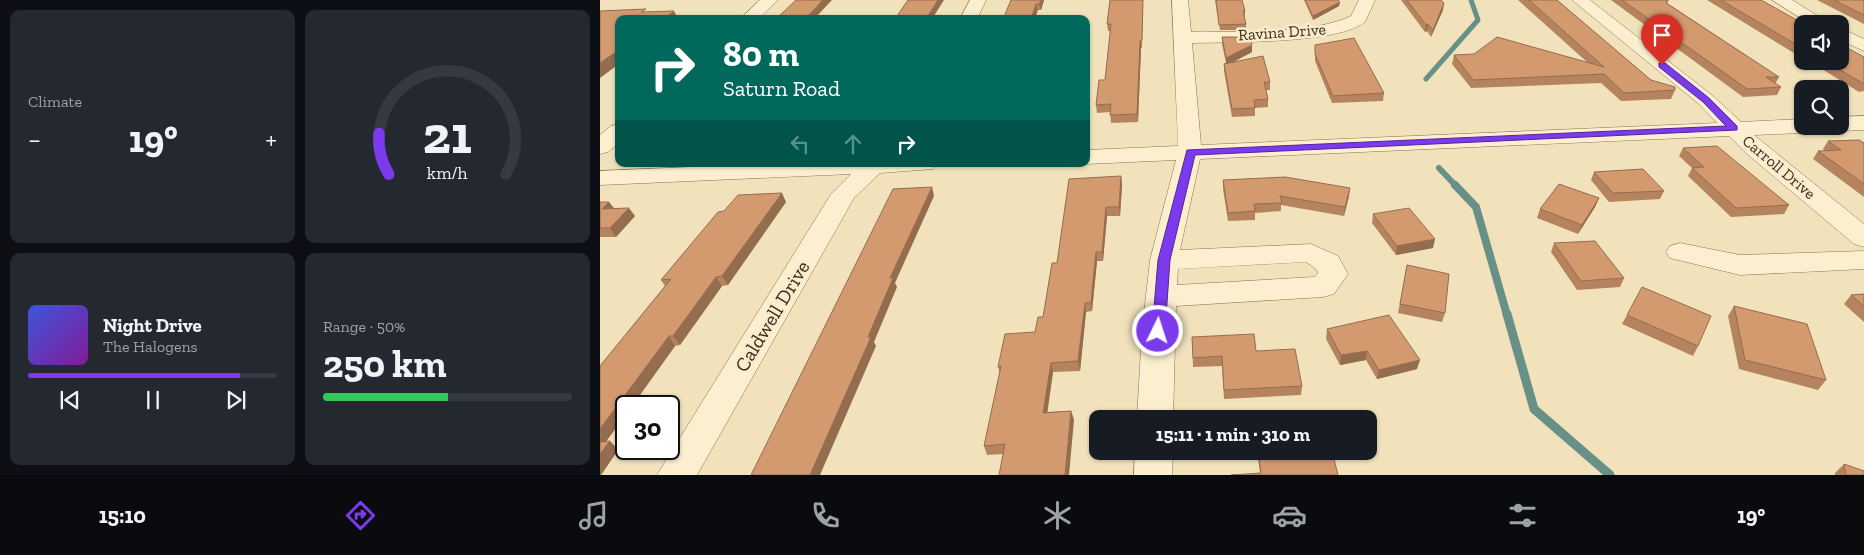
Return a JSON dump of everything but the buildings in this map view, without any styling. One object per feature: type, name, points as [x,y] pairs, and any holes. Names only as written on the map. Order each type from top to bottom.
[{"type":"street","points":[[753,15],[770,0]]},
{"type":"street","points":[[970,15],[978,0]]},
{"type":"street","points":[[1155,410],[1160,296],[1164,260],[1190,152],[1180,0]]},
{"type":"street","name":"Ravina Drive","points":[[1183,38],[1328,30],[1356,21],[1364,10],[1367,0]]},
{"type":"street","name":"Carroll Drive","points":[[1580,0],[1706,100],[1754,148],[1864,238]]},
{"type":"street","points":[[1780,0],[1807,15]]},
{"type":"street","points":[[1849,38],[1864,46]]},
{"type":"street","points":[[1849,124],[1864,123]]},
{"type":"street","points":[[1090,157],[1794,126]]},
{"type":"street","points":[[600,147],[615,134]]},
{"type":"street","points":[[600,178],[833,167]]},
{"type":"street","name":"Caldwell Drive","points":[[676,475],[844,194],[873,167]]},
{"type":"street","points":[[1680,252],[1740,265],[1864,260]]},
{"type":"street","points":[[1160,296],[1323,287],[1333,274],[1328,263],[1311,253],[1164,260]]},
{"type":"street","points":[[1153,475],[1154,460]]},
{"type":"waterway","points":[[1426,79],[1478,20],[1471,0]]},
{"type":"waterway","points":[[1439,168],[1456,186]]},
{"type":"waterway","points":[[1455,185],[1476,207],[1507,315]]},
{"type":"waterway","points":[[1507,314],[1534,409],[1610,475]]},
{"type":"route","points":[[1158,331],[1164,260],[1178,195],[1189,165],[1190,152],[1734,128],[1706,100],[1662,65]]}]
